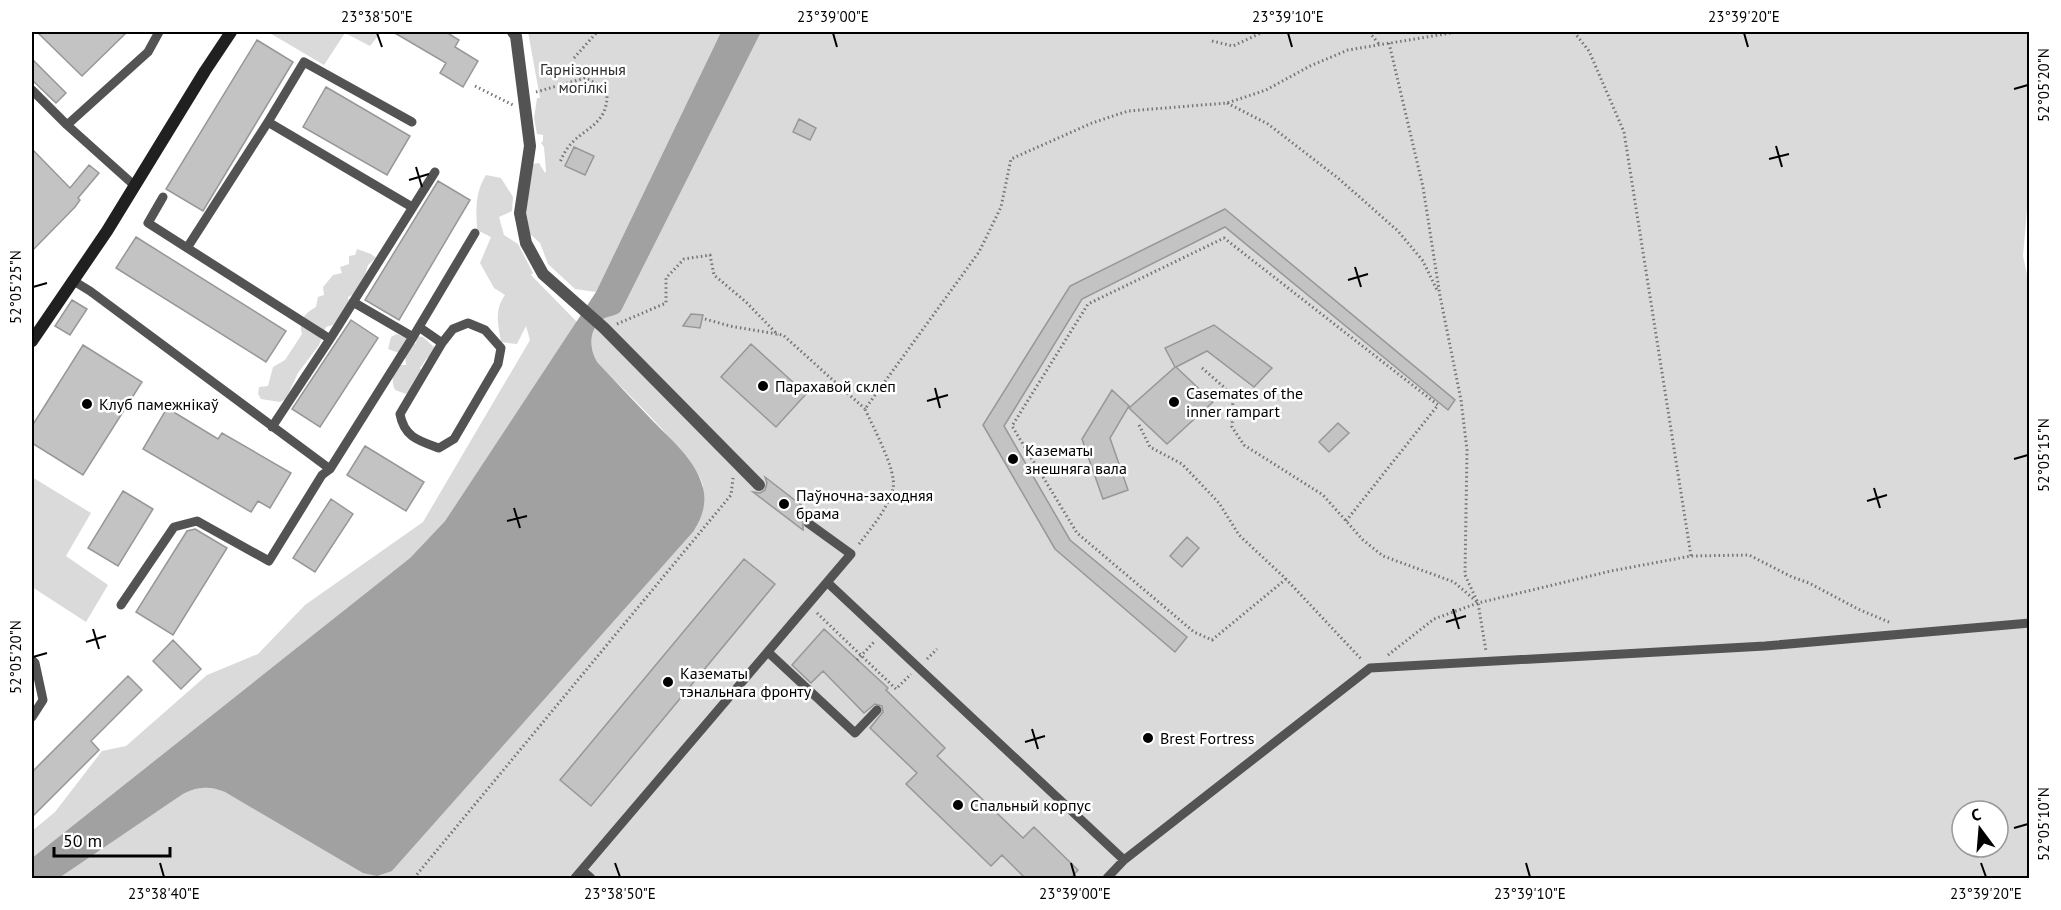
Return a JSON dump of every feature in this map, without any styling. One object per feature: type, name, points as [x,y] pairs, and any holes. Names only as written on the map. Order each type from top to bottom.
[{"type":"main road","points":[[32,341],[135,186],[231,32]]},
{"type":"street","points":[[513,32],[516,36],[530,146],[520,213],[526,243],[543,273],[604,328],[759,485]]},
{"type":"lane","points":[[67,125],[148,52],[159,32]]},
{"type":"lane","points":[[187,248],[304,62],[412,122]]},
{"type":"lane","points":[[32,90],[135,186]]},
{"type":"lane","points":[[268,122],[412,207]]},
{"type":"lane","points":[[272,427],[435,172]]},
{"type":"lane","points":[[163,197],[147,223],[330,339]]},
{"type":"lane","points":[[121,605],[174,526],[197,521],[269,561],[322,475],[330,469],[413,337],[475,233]]},
{"type":"lane","points":[[72,280],[330,469]]},
{"type":"lane","points":[[353,302],[413,337]]},
{"type":"lane","points":[[468,323],[485,330],[501,348],[498,364],[454,439],[439,448],[416,440],[402,426],[400,414],[442,343],[453,329],[468,323]]},
{"type":"lane","points":[[419,327],[442,343]]},
{"type":"lane","points":[[575,879],[851,554],[808,523]]},
{"type":"lane","points":[[828,583],[1124,860]]},
{"type":"lane","points":[[1107,879],[1124,860],[1370,668],[1765,646],[2030,623]]},
{"type":"lane","points":[[769,653],[855,733],[877,710]]},
{"type":"lane","points":[[32,660],[35,663],[43,700],[32,717]]},
{"type":"lane","points":[[582,870],[591,879]]},
{"type":"path","points":[[574,58],[597,32]]},
{"type":"path","points":[[1212,41],[1233,46],[1263,32]]},
{"type":"path","points":[[1369,32],[1379,45]]},
{"type":"path","points":[[865,409],[979,252],[1001,207],[1011,159],[1092,123],[1128,111],[1227,103],[1266,90],[1310,66],[1348,50],[1457,32]]},
{"type":"path","points":[[1574,32],[1589,51],[1624,132],[1691,556]]},
{"type":"path","points":[[1389,43],[1423,187],[1440,296],[1461,400],[1467,450],[1465,575],[1478,603],[1487,661]]},
{"type":"path","points":[[475,86],[518,108],[524,99],[539,92],[585,78],[599,85],[607,93],[607,105],[599,122],[568,148],[560,162]]},
{"type":"path","points":[[1227,103],[1269,124],[1338,177],[1398,231],[1423,261],[1440,296]]},
{"type":"path","points":[[1286,579],[1212,640],[1194,632],[1077,534],[1012,426],[1088,304],[1224,238],[1438,405],[1346,521]]},
{"type":"path","points":[[604,328],[666,303],[666,279],[684,259],[710,255],[714,275],[746,302],[778,334]]},
{"type":"path","points":[[705,319],[730,326],[783,335],[865,409],[890,464],[894,487],[880,517],[851,554]]},
{"type":"path","points":[[1202,368],[1233,395],[1232,427],[1244,445],[1323,495],[1363,540],[1383,556],[1454,582],[1478,603]]},
{"type":"path","points":[[1139,425],[1150,447],[1182,464],[1219,503],[1239,535],[1286,579],[1370,668],[1434,619],[1478,603],[1611,571],[1691,556],[1749,555],[1858,609],[1897,624]]},
{"type":"path","points":[[414,879],[731,495],[735,461]]},
{"type":"path","points":[[809,605],[896,689],[918,668]]},
{"type":"path","points":[[857,660],[882,634]]},
{"type":"green space","points":[[268,32],[381,32],[370,46],[345,33],[324,65]]},
{"type":"green space","name":"Гарнізонныя могілкі","points":[[528,32],[721,32],[596,292],[575,289],[548,264],[540,243],[530,234],[526,211],[533,164],[539,163],[545,173],[546,171],[544,147],[541,143],[543,135],[537,134],[534,118],[537,98],[540,98]]},
{"type":"green space","points":[[761,32],[2029,32],[2030,175],[2023,256],[2030,288],[2029,878],[59,878],[183,794],[204,788],[225,792],[392,871],[693,532],[703,490],[698,474],[674,442],[595,358],[592,334],[598,323],[621,311]]},
{"type":"green space","points":[[486,175],[501,178],[513,197],[512,211],[499,217],[504,235],[518,244],[533,273],[531,275],[577,322],[445,521],[410,558],[32,858],[32,831],[55,812],[102,751],[126,746],[207,675],[258,654],[305,605],[423,522],[530,340],[526,326],[517,344],[501,342],[498,312],[505,295],[494,288],[480,263],[491,237],[477,230],[478,195]]},
{"type":"green space","points":[[357,249],[376,258],[368,265],[354,294],[348,297],[349,304],[333,325],[326,327],[319,345],[298,373],[286,399],[280,402],[261,399],[258,394],[259,387],[268,386],[273,367],[285,360],[302,334],[303,318],[316,307],[318,297],[324,295],[323,287],[333,275],[342,273],[340,267],[349,264],[349,256],[355,255]]},
{"type":"green space","points":[[397,334],[406,338],[411,345],[416,343],[417,336],[423,337],[435,348],[436,357],[427,358],[420,368],[424,374],[419,384],[406,394],[395,390],[393,382],[394,374],[400,365],[406,365],[405,355],[388,349],[391,337]]},
{"type":"green space","points":[[32,477],[91,513],[66,556],[108,585],[86,622],[32,587]]},
{"type":"shaded area","points":[[721,32],[761,32],[621,311],[603,319],[592,334],[593,352],[598,363],[681,450],[699,477],[703,488],[704,505],[693,532],[392,871],[377,876],[363,873],[225,792],[204,788],[183,794],[59,878],[32,878],[32,858],[410,558],[445,521],[596,292]]},
{"type":"building","points":[[37,32],[127,32],[82,76]]},
{"type":"building","points":[[393,32],[446,32],[459,40],[455,47],[478,61],[463,87],[440,73],[446,63]]},
{"type":"building","points":[[257,40],[293,62],[203,211],[166,189]]},
{"type":"building","points":[[32,59],[66,93],[56,103],[32,80]]},
{"type":"building","points":[[326,87],[410,136],[387,175],[303,127]]},
{"type":"building","points":[[799,119],[816,128],[810,140],[793,132]]},
{"type":"building","points":[[574,147],[594,156],[585,175],[565,166]]},
{"type":"building","points":[[32,149],[70,188],[89,165],[99,173],[78,198],[80,200],[75,207],[32,251]]},
{"type":"building","points":[[438,181],[470,200],[399,320],[365,300]]},
{"type":"building","name":"Казематы знешняга вала","points":[[1225,209],[1455,400],[1448,410],[1225,227],[1082,299],[1004,426],[1070,540],[1187,637],[1175,652],[1055,549],[983,425],[1070,286]]},
{"type":"building","points":[[136,237],[286,331],[266,362],[116,268]]},
{"type":"building","points":[[72,300],[87,309],[70,335],[55,326]]},
{"type":"building","points":[[691,314],[703,315],[700,328],[683,326]]},
{"type":"building","points":[[351,320],[378,338],[320,427],[292,409]]},
{"type":"building","points":[[1214,325],[1272,368],[1254,387],[1207,351],[1176,367],[1213,402],[1167,444],[1129,408],[1175,367],[1165,348]]},
{"type":"building","name":"Парахавой склеп","points":[[751,344],[806,394],[776,427],[721,377]]},
{"type":"building","name":"Клуб памежнікаў","points":[[83,345],[142,382],[83,475],[32,443],[32,426]]},
{"type":"building","points":[[1112,390],[1129,406],[1110,438],[1128,490],[1103,499],[1082,439]]},
{"type":"building","points":[[167,408],[218,439],[222,433],[291,473],[270,508],[258,501],[251,512],[143,449]]},
{"type":"building","points":[[1338,423],[1349,433],[1329,452],[1319,442]]},
{"type":"building","points":[[365,446],[424,482],[406,511],[347,475]]},
{"type":"building","name":"Паўночна-заходняя брама","points":[[765,477],[814,515],[812,518],[808,516],[803,519],[803,530],[753,492],[760,493],[765,490],[767,483]]},
{"type":"building","points":[[123,491],[153,509],[118,566],[88,548]]},
{"type":"building","points":[[331,499],[353,514],[315,572],[293,558]]},
{"type":"building","points":[[195,529],[227,548],[173,635],[136,612],[187,531]]},
{"type":"building","points":[[1187,537],[1199,548],[1182,567],[1170,556]]},
{"type":"building","name":"Казематы тэнальнага фронту","points":[[744,559],[775,584],[591,806],[560,780]]},
{"type":"building","name":"Спальный корпус","points":[[824,629],[888,688],[886,690],[945,748],[937,756],[1023,838],[1034,827],[1078,870],[1070,879],[1026,879],[1002,855],[991,866],[906,784],[917,773],[870,728],[883,712],[882,706],[875,704],[864,713],[823,671],[811,683],[792,665]]},
{"type":"building","points":[[173,640],[201,669],[181,689],[153,661]]},
{"type":"building","points":[[128,676],[142,690],[91,741],[99,750],[32,817],[32,772]]},
{"type":"place","name":"Парахавой склеп","points":[[763,386]]},
{"type":"place","name":"Casemates of the inner rampart","points":[[1174,402]]},
{"type":"place","name":"Клуб памежнікаў","points":[[87,404]]},
{"type":"place","name":"Казематы знешняга вала","points":[[1013,459]]},
{"type":"place","name":"Паўночна-заходняя брама","points":[[784,504]]},
{"type":"place","name":"Казематы тэнальнага фронту","points":[[668,682]]},
{"type":"place","name":"Brest Fortress","points":[[1148,738]]},
{"type":"place","name":"Спальный корпус","points":[[958,805]]}]
